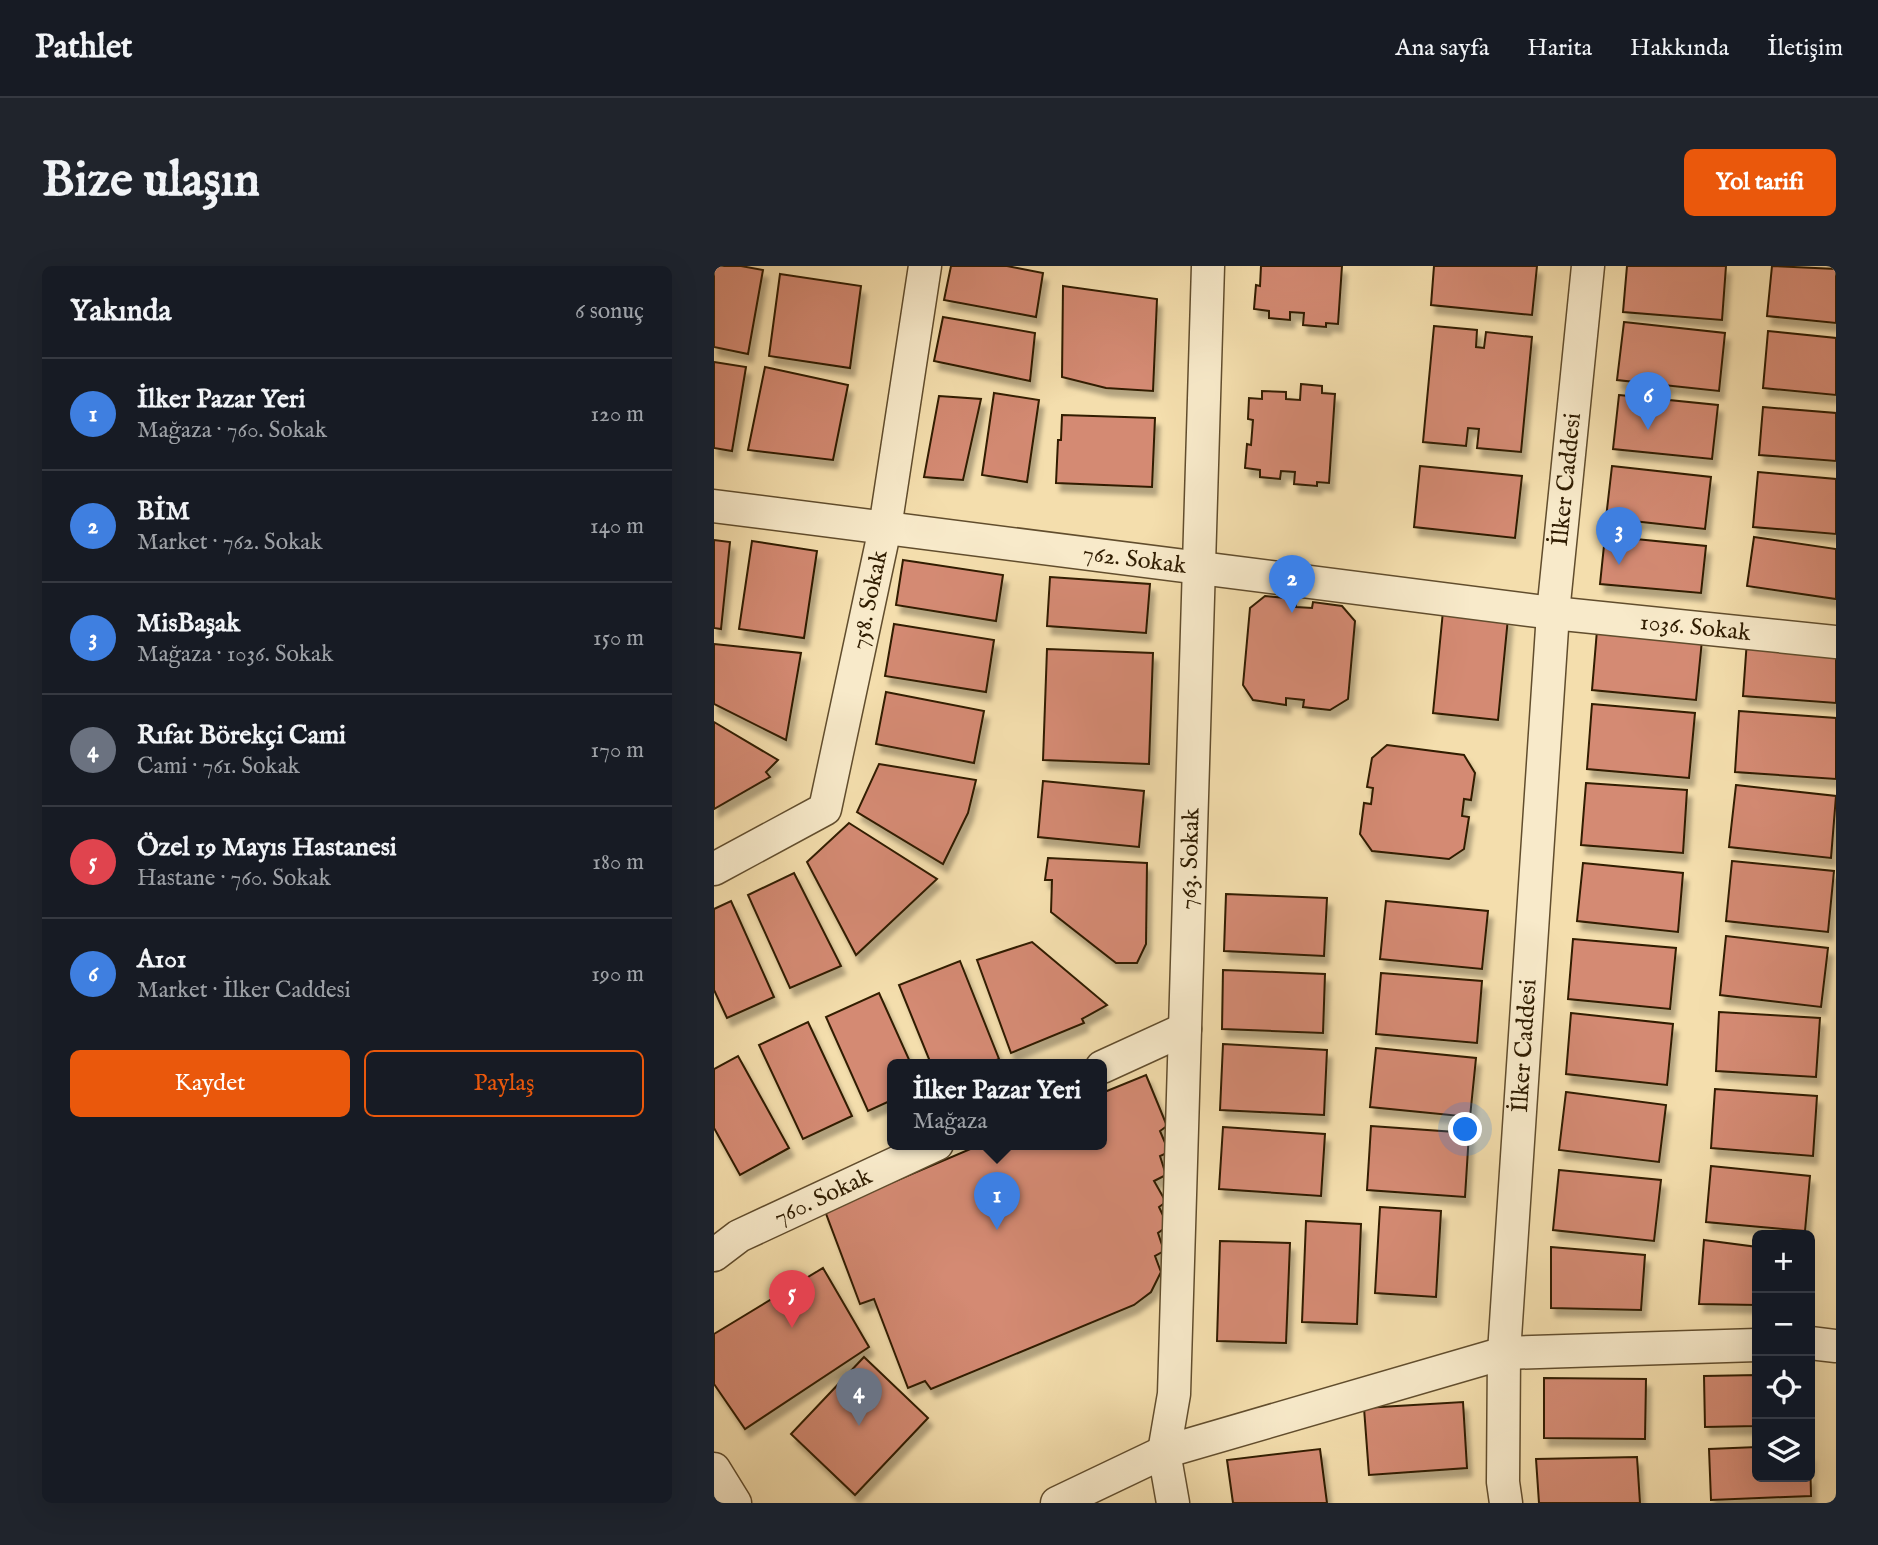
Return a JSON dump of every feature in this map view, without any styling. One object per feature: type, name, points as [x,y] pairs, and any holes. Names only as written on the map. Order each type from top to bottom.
[{"type":"street","name":"758. Sokak","points":[[714,869],[825,809],[886,528],[925,266]]},
{"type":"street","name":"763. Sokak","points":[[1173,1503],[1164,1452],[1174,1394],[1208,266]]},
{"type":"street","name":"İlker Caddesi","points":[[1506,1503],[1503,1482],[1504,1353],[1553,613],[1588,266]]},
{"type":"street","name":"762. Sokak","points":[[714,506],[1553,613]]},
{"type":"street","name":"1036. Sokak","points":[[1553,613],[1836,642]]},
{"type":"street","points":[[1107,1065],[1185,1028]]},
{"type":"street","name":"760. Sokak","points":[[714,1255],[739,1237],[924,1150]]},
{"type":"street","points":[[1815,1344],[1836,1346]]},
{"type":"street","points":[[1057,1503],[1164,1452],[1504,1353],[1752,1345]]},
{"type":"street","points":[[714,1469],[735,1503]]},
{"type":"building","points":[[714,266],[741,266],[763,270],[748,354],[714,347]]},
{"type":"building","points":[[951,266],[1007,266],[1043,273],[1036,317],[944,300]]},
{"type":"building","points":[[1261,266],[1342,266],[1338,324],[1326,323],[1326,327],[1303,325],[1304,313],[1290,312],[1290,320],[1269,318],[1269,311],[1254,309],[1256,285],[1260,286]]},
{"type":"building","points":[[1434,266],[1537,266],[1532,315],[1431,305]]},
{"type":"building","points":[[1627,266],[1726,266],[1722,320],[1623,312]]},
{"type":"building","points":[[1772,266],[1836,269],[1836,323],[1767,316]]},
{"type":"building","points":[[780,274],[861,286],[850,368],[769,356]]},
{"type":"building","points":[[1063,286],[1157,299],[1153,391],[1106,388],[1062,377]]},
{"type":"building","points":[[943,317],[1035,333],[1030,381],[934,361]]},
{"type":"building","points":[[1624,322],[1725,333],[1719,391],[1617,380]]},
{"type":"building","points":[[1434,326],[1477,330],[1476,347],[1484,348],[1486,332],[1532,337],[1521,452],[1477,448],[1479,429],[1468,428],[1466,446],[1423,442]]},
{"type":"building","points":[[1768,331],[1836,338],[1836,395],[1763,388]]},
{"type":"building","points":[[714,362],[746,367],[732,451],[714,448]]},
{"type":"building","points":[[765,367],[848,385],[833,460],[748,450]]},
{"type":"building","points":[[1301,384],[1322,386],[1322,393],[1335,394],[1329,483],[1317,482],[1317,486],[1294,484],[1295,472],[1281,471],[1280,479],[1260,477],[1260,470],[1245,468],[1247,444],[1251,445],[1253,420],[1248,419],[1249,398],[1262,399],[1262,391],[1286,392],[1286,399],[1300,400]]},
{"type":"building","points":[[994,393],[1039,400],[1027,482],[982,475]]},
{"type":"building","points":[[1619,395],[1718,405],[1712,459],[1613,449]]},
{"type":"building","points":[[939,396],[981,399],[963,480],[924,477]]},
{"type":"building","points":[[1763,407],[1836,413],[1836,461],[1759,455]]},
{"type":"building","points":[[1062,415],[1155,418],[1152,487],[1056,483]]},
{"type":"building","points":[[1420,466],[1522,476],[1515,538],[1414,527]]},
{"type":"building","points":[[1612,466],[1711,477],[1705,529],[1606,518]]},
{"type":"building","points":[[1758,472],[1836,479],[1836,534],[1753,527]]},
{"type":"building","points":[[1605,536],[1706,546],[1701,593],[1600,584]]},
{"type":"building","points":[[1754,537],[1836,549],[1836,599],[1747,586]]},
{"type":"building","points":[[714,540],[730,542],[721,629],[714,628]]},
{"type":"building","points":[[752,541],[817,551],[804,638],[739,629]]},
{"type":"building","points":[[903,560],[1003,575],[996,621],[896,605]]},
{"type":"building","points":[[1050,577],[1150,584],[1146,633],[1047,626]]},
{"type":"building","points":[[1265,596],[1296,599],[1296,607],[1312,608],[1313,602],[1342,606],[1355,621],[1348,699],[1330,710],[1303,707],[1304,700],[1286,698],[1286,705],[1253,700],[1243,685],[1250,608]]},
{"type":"building","points":[[1443,611],[1508,618],[1498,720],[1433,713]]},
{"type":"building","points":[[894,624],[994,640],[986,692],[885,676]]},
{"type":"building","points":[[1597,630],[1702,640],[1696,700],[1592,690]]},
{"type":"building","points":[[1747,640],[1836,648],[1836,703],[1743,696]]},
{"type":"building","points":[[714,644],[801,653],[786,740],[714,704]]},
{"type":"building","points":[[1047,649],[1153,653],[1149,764],[1043,760]]},
{"type":"building","points":[[886,692],[984,711],[974,763],[876,744]]},
{"type":"building","points":[[1592,704],[1695,713],[1689,778],[1587,769]]},
{"type":"building","points":[[1739,711],[1836,718],[1836,779],[1735,772]]},
{"type":"building","points":[[714,722],[778,760],[766,772],[770,777],[714,809]]},
{"type":"building","points":[[1387,745],[1464,755],[1475,773],[1471,800],[1464,799],[1462,816],[1469,817],[1464,849],[1449,859],[1372,851],[1360,834],[1364,803],[1371,804],[1373,788],[1367,787],[1372,758]]},
{"type":"building","points":[[879,764],[976,780],[968,813],[943,864],[857,812]]},
{"type":"building","points":[[1043,781],[1144,791],[1139,847],[1038,837]]},
{"type":"building","points":[[1586,783],[1687,790],[1683,853],[1581,845]]},
{"type":"building","points":[[1736,785],[1836,796],[1831,858],[1729,847]]},
{"type":"building","points":[[849,823],[937,879],[856,955],[807,862]]},
{"type":"building","points":[[1048,858],[1147,863],[1146,944],[1137,963],[1116,963],[1051,912],[1052,880],[1045,880]]},
{"type":"building","points":[[1732,861],[1834,871],[1828,932],[1726,921]]},
{"type":"building","points":[[1583,863],[1683,873],[1678,932],[1577,921]]},
{"type":"building","points":[[794,873],[841,966],[790,988],[748,895]]},
{"type":"building","points":[[1226,894],[1327,898],[1324,956],[1224,951]]},
{"type":"building","points":[[731,901],[774,997],[727,1018],[714,990],[714,909]]},
{"type":"building","points":[[1386,901],[1488,911],[1482,969],[1380,959]]},
{"type":"building","points":[[1726,936],[1828,948],[1821,1007],[1720,995]]},
{"type":"building","points":[[1573,939],[1676,948],[1670,1009],[1568,999]]},
{"type":"building","points":[[1032,942],[1107,1005],[1082,1019],[1084,1023],[1011,1053],[977,960]]},
{"type":"building","points":[[960,961],[999,1059],[929,1059],[899,985]]},
{"type":"building","points":[[1223,970],[1325,974],[1323,1033],[1222,1029]]},
{"type":"building","points":[[1381,973],[1482,981],[1477,1043],[1376,1034]]},
{"type":"building","points":[[879,993],[909,1059],[887,1059],[887,1102],[868,1111],[826,1017]]},
{"type":"building","points":[[1719,1012],[1820,1018],[1816,1077],[1716,1071]]},
{"type":"building","points":[[1571,1013],[1673,1024],[1667,1085],[1566,1074]]},
{"type":"building","points":[[808,1022],[852,1116],[803,1139],[759,1045]]},
{"type":"building","points":[[1223,1044],[1327,1050],[1324,1115],[1220,1110]]},
{"type":"building","points":[[1376,1048],[1476,1058],[1470,1117],[1370,1107]]},
{"type":"building","points":[[738,1056],[789,1148],[740,1175],[714,1128],[714,1069]]},
{"type":"building","points":[[1146,1075],[1167,1126],[1160,1131],[1169,1152],[1160,1156],[1166,1175],[1154,1181],[1166,1202],[1159,1207],[1168,1226],[1158,1233],[1164,1251],[1155,1256],[1161,1272],[1151,1292],[1134,1305],[931,1389],[925,1381],[908,1388],[874,1299],[860,1304],[825,1211],[968,1150],[1107,1150],[1107,1091]]},
{"type":"building","points":[[1715,1089],[1817,1096],[1813,1156],[1711,1148]]},
{"type":"building","points":[[1566,1092],[1666,1105],[1659,1162],[1559,1150]]},
{"type":"building","points":[[1371,1126],[1469,1133],[1465,1197],[1367,1190]]},
{"type":"building","points":[[1223,1127],[1325,1134],[1321,1196],[1219,1189]]},
{"type":"building","points":[[1711,1166],[1810,1176],[1805,1230],[1706,1222]]},
{"type":"building","points":[[1559,1170],[1661,1180],[1654,1241],[1553,1230]]},
{"type":"building","points":[[1380,1207],[1441,1211],[1436,1297],[1375,1293]]},
{"type":"building","points":[[1306,1221],[1361,1224],[1357,1324],[1302,1322]]},
{"type":"building","points":[[1704,1240],[1752,1246],[1752,1305],[1699,1304]]},
{"type":"building","points":[[1220,1241],[1290,1243],[1286,1343],[1217,1341]]},
{"type":"building","points":[[1551,1247],[1645,1255],[1641,1310],[1551,1308]]},
{"type":"building","points":[[823,1268],[869,1347],[745,1429],[714,1384],[714,1334]]},
{"type":"building","points":[[864,1357],[928,1418],[855,1495],[791,1434]]},
{"type":"building","points":[[1752,1375],[1752,1426],[1705,1427],[1704,1376]]},
{"type":"building","points":[[1544,1378],[1646,1379],[1645,1439],[1544,1438]]},
{"type":"building","points":[[1463,1402],[1467,1468],[1369,1475],[1364,1408]]},
{"type":"building","points":[[1752,1447],[1752,1482],[1811,1482],[1811,1496],[1711,1500],[1709,1449]]},
{"type":"building","points":[[1320,1449],[1327,1503],[1233,1503],[1227,1460]]},
{"type":"building","points":[[1637,1457],[1640,1503],[1539,1503],[1536,1459]]},
{"type":"place","name":"A101","points":[[1648,430]]},
{"type":"place","name":"MisBaşak","points":[[1619,565]]},
{"type":"place","name":"BİM","points":[[1292,613]]},
{"type":"place","name":"İlker Pazar Yeri","points":[[997,1230]]},
{"type":"place","name":"Özel 19 Mayıs Hastanesi","points":[[792,1328]]},
{"type":"place","name":"Rıfat Börekçi Cami","points":[[859,1426]]}]
